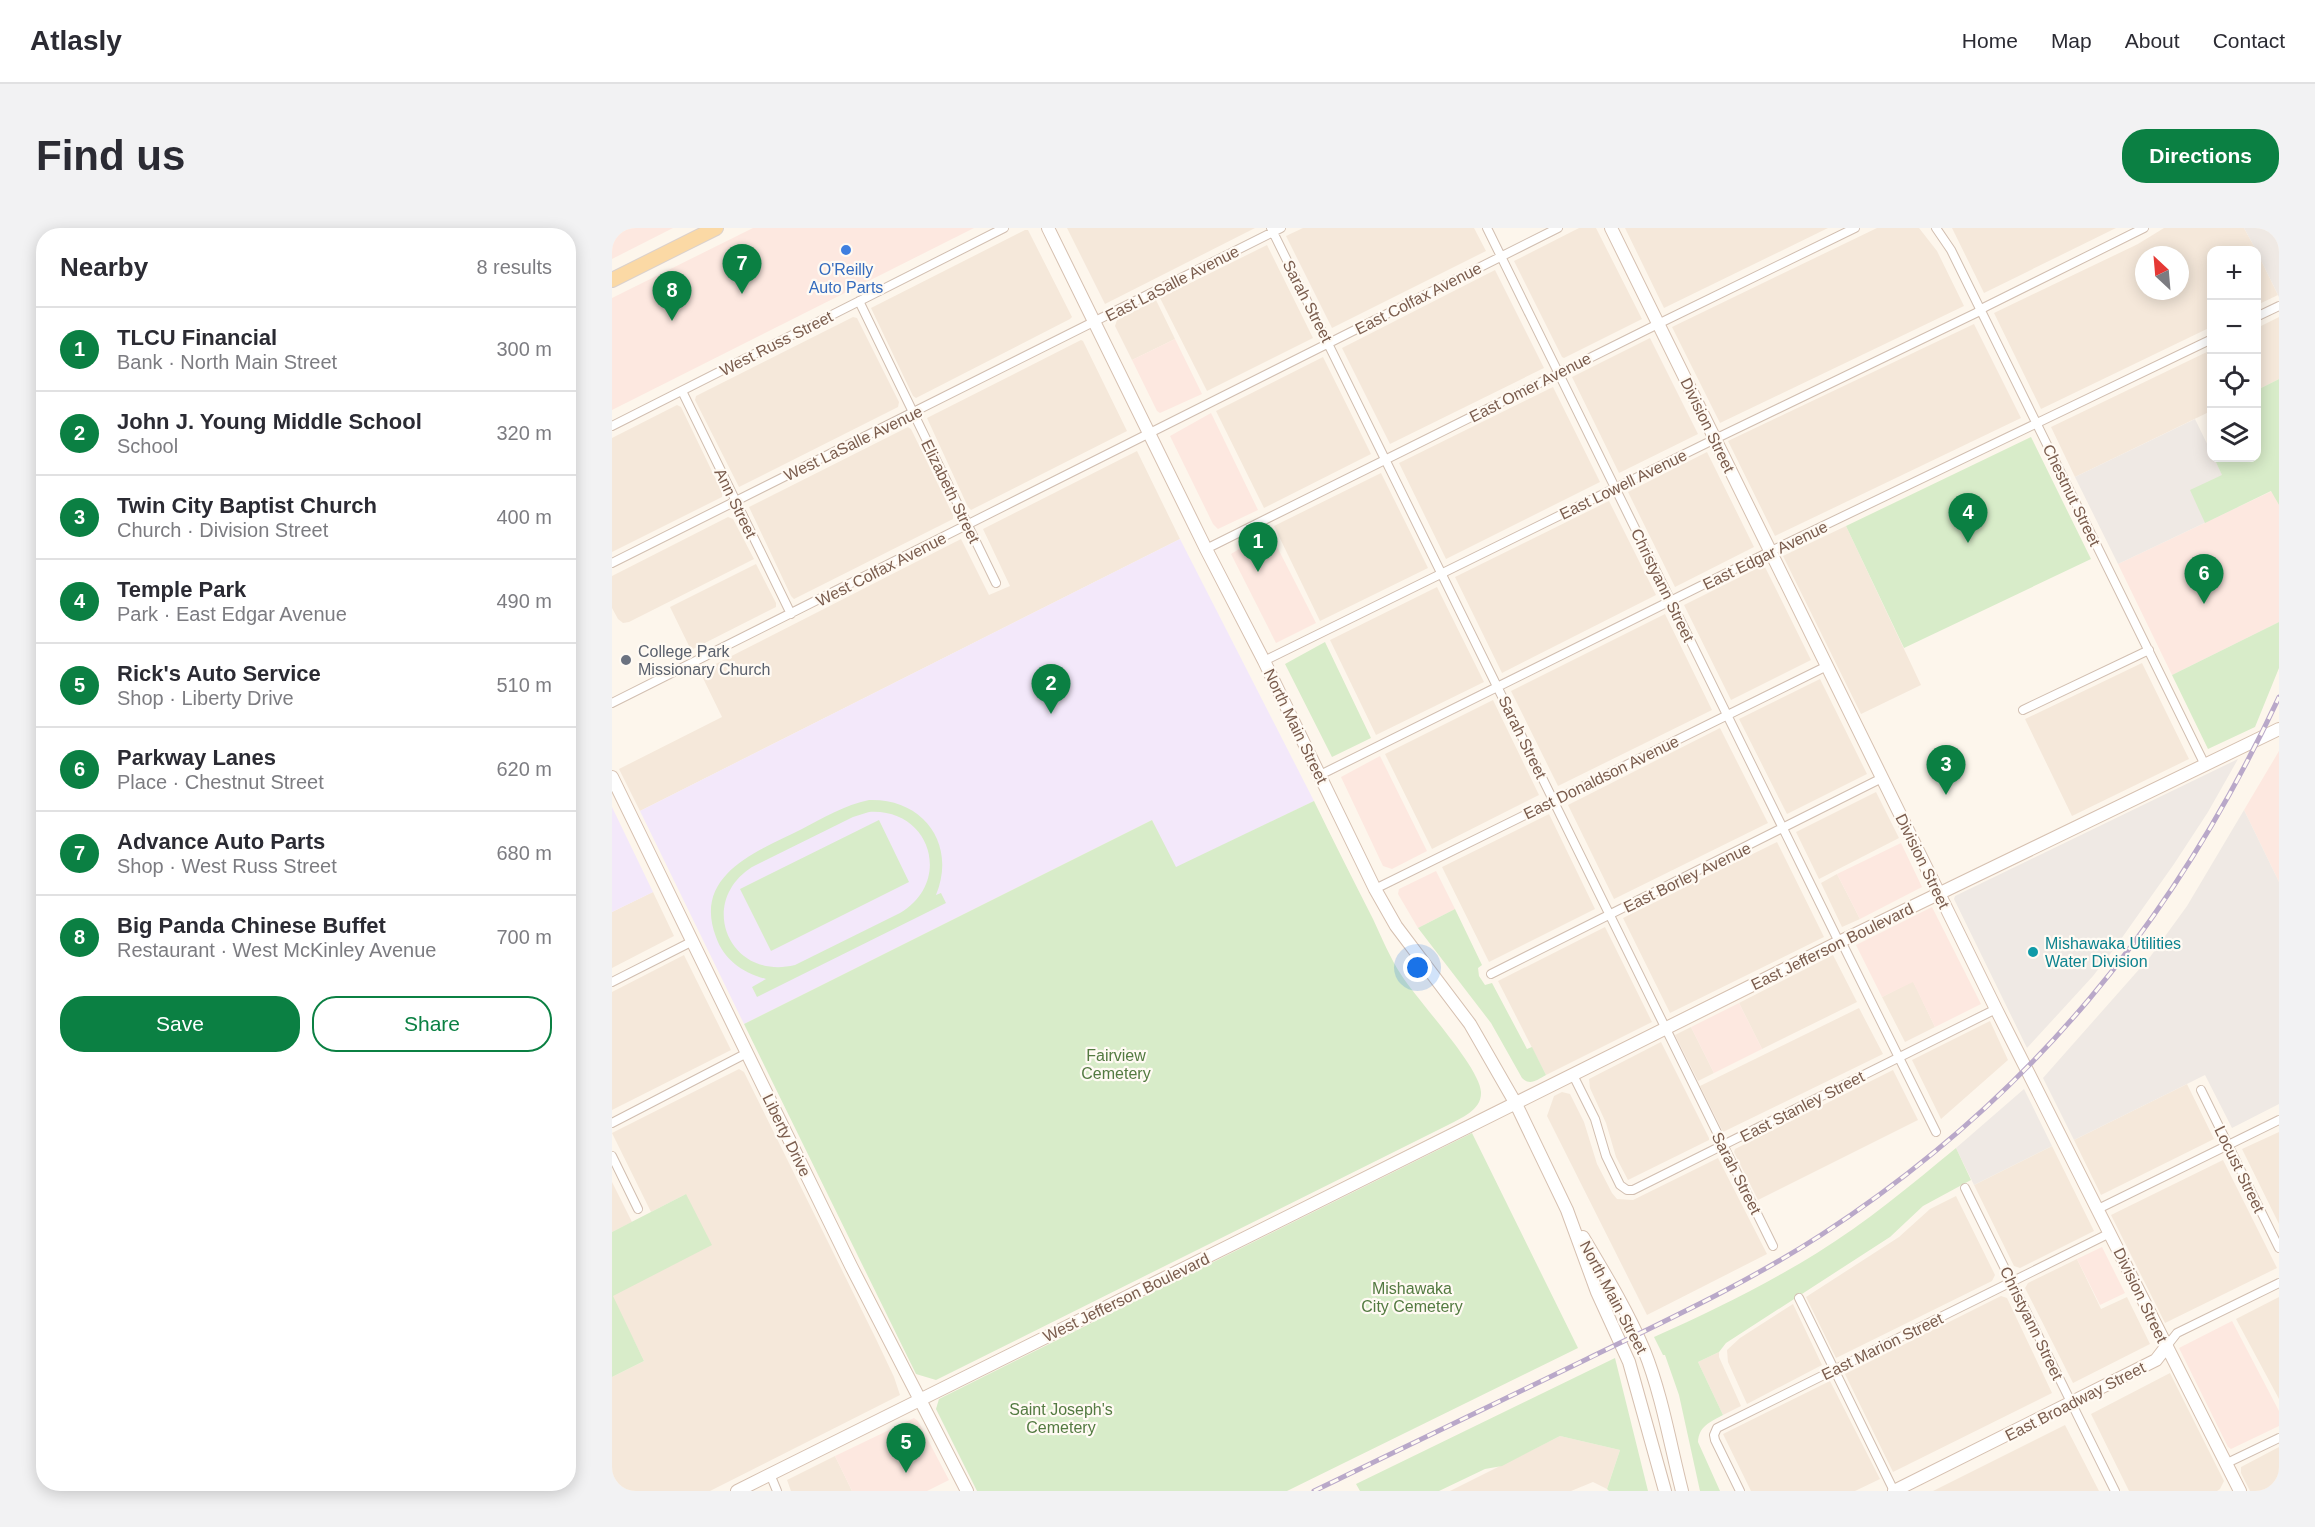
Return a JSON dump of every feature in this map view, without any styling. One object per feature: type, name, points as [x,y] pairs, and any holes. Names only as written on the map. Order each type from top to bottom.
[{"type":"main road","points":[[612,280],[716,228]]},
{"type":"street","name":"West Russ Street","points":[[612,426],[1004,228]]},
{"type":"street","name":"North Main Street","points":[[1048,228],[1375,889],[1409,946],[1470,1024],[1516,1104],[1567,1210],[1608,1279],[1644,1350],[1666,1423],[1682,1491]]},
{"type":"street","name":"Christyann Street","points":[[1487,228],[1783,829],[1936,1132]]},
{"type":"street","name":"East Colfax Avenue","points":[[1149,434],[1558,228]]},
{"type":"street","name":"Division Street","points":[[1611,228],[1996,1009],[2240,1491]]},
{"type":"street","name":"East Omer Avenue","points":[[1206,549],[1855,228]]},
{"type":"street","name":"Chestnut Street","points":[[1936,228],[1951,250],[2205,765]]},
{"type":"street","name":"East Lowell Avenue","points":[[1264,661],[2144,228]]},
{"type":"street","name":"East LaSalle Avenue","points":[[1094,322],[1275,229]]},
{"type":"street","name":"Sarah Street","points":[[1275,229],[1773,1246]]},
{"type":"street","name":"Elizabeth Street","points":[[859,302],[996,583]]},
{"type":"street","points":[[2261,315],[2279,306]]},
{"type":"street","name":"West LaSalle Avenue","points":[[612,563],[1094,322]]},
{"type":"street","name":"East Edgar Avenue","points":[[1320,775],[1771,551],[2207,341]]},
{"type":"street","name":"Ann Street","points":[[681,391],[791,614]]},
{"type":"street","name":"West Colfax Avenue","points":[[612,703],[1149,434]]},
{"type":"street","points":[[2023,710],[2148,650]]},
{"type":"street","name":"East Donaldson Avenue","points":[[1375,889],[1827,666]]},
{"type":"street","name":"East Jefferson Boulevard","points":[[1516,1104],[1840,941],[2279,729]]},
{"type":"street","name":"Liberty Drive","points":[[612,777],[851,1266],[967,1491]]},
{"type":"street","name":"East Borley Avenue","points":[[1491,974],[1783,829],[1882,777]]},
{"type":"street","points":[[612,982],[693,940]]},
{"type":"street","name":"East Stanley Street","points":[[1573,1075],[1595,1119],[1606,1156],[1620,1185],[1627,1190],[1633,1190],[1996,1009]]},
{"type":"street","points":[[612,1123],[747,1053]]},
{"type":"street","name":"Locust Street","points":[[2201,1090],[2279,1248]]},
{"type":"street","name":"West Jefferson Boulevard","points":[[737,1491],[1516,1104]]},
{"type":"street","points":[[2098,1209],[2279,1120]]},
{"type":"street","points":[[612,1156],[638,1209]]},
{"type":"street","name":"Christyann Street","points":[[1965,1188],[2115,1491]]},
{"type":"street","name":"North Main Street","points":[[1567,1210],[1597,1292],[1629,1362],[1665,1491]]},
{"type":"street","name":"East Marion Street","points":[[1740,1491],[1715,1440],[1715,1431],[2110,1233]]},
{"type":"street","name":"East Broadway Street","points":[[1894,1491],[2156,1360],[2176,1333],[2279,1283]]},
{"type":"street","points":[[1799,1298],[1894,1491]]},
{"type":"street","points":[[2225,1464],[2279,1438]]},
{"type":"street","points":[[770,1474],[777,1491]]},
{"type":"shaded area","points":[[612,228],[673,228],[612,259]]},
{"type":"shaded area","points":[[753,228],[974,228],[612,410],[612,298]]},
{"type":"shaded area","points":[[1067,228],[1255,228],[1105,304]]},
{"type":"shaded area","points":[[1303,228],[1474,228],[1486,251],[1332,328],[1286,236]]},
{"type":"shaded area","points":[[1579,228],[1596,228],[1642,319],[1564,358],[1514,261]]},
{"type":"shaded area","points":[[1625,228],[1828,228],[1664,308]]},
{"type":"shaded area","points":[[1877,228],[1919,228],[1937,251],[1964,306],[1720,423],[1672,327]]},
{"type":"shaded area","points":[[1952,228],[2116,228],[1984,293]]},
{"type":"shaded area","points":[[2164,228],[2244,228],[2254,246],[2207,246],[2207,329],[2041,409],[1994,313],[2138,244]]},
{"type":"shaded area","points":[[2244,228],[2279,228],[2279,297],[2261,260],[2261,246],[2254,246]]},
{"type":"shaded area","points":[[1028,230],[1072,317],[916,398],[871,308]]},
{"type":"shaded area","points":[[1267,245],[1313,338],[1207,391],[1160,298]]},
{"type":"shaded area","points":[[2261,260],[2278,295],[2261,303]]},
{"type":"shaded area","points":[[1495,270],[1544,368],[1390,444],[1342,348]]},
{"type":"shaded area","points":[[1156,300],[1175,339],[1132,360],[1115,326],[1117,320]]},
{"type":"shaded area","points":[[853,317],[857,318],[899,402],[898,407],[739,487],[695,400],[696,396]]},
{"type":"shaded area","points":[[2279,317],[2279,379],[2261,388],[2261,354],[2261,326]]},
{"type":"shaded area","points":[[1974,324],[2021,418],[1775,536],[1728,441]]},
{"type":"shaded area","points":[[1650,338],[1698,434],[1619,473],[1572,377]]},
{"type":"shaded area","points":[[1175,339],[1202,394],[1160,413],[1132,360]]},
{"type":"shaded area","points":[[1081,340],[1127,431],[971,510],[927,418]]},
{"type":"shaded area","points":[[2207,352],[2207,413],[2075,477],[2051,427]]},
{"type":"shaded area","points":[[1323,357],[1371,454],[1264,508],[1216,411]]},
{"type":"shaded area","points":[[1553,387],[1600,482],[1446,559],[1399,463]]},
{"type":"shaded area","points":[[677,405],[681,407],[722,492],[722,497],[612,552],[612,438]]},
{"type":"shaded area","points":[[1211,413],[1258,510],[1218,529],[1213,524],[1170,436]]},
{"type":"shaded area","points":[[2195,419],[2207,444],[2207,462],[2216,462],[2238,507],[2118,564],[2075,477]]},
{"type":"shaded area","points":[[908,427],[911,429],[953,519],[794,599],[749,507]]},
{"type":"shaded area","points":[[1137,451],[1180,539],[640,811],[619,769],[722,717],[700,672],[961,539],[989,595],[1010,586],[983,529]]},
{"type":"shaded area","points":[[1707,452],[1754,547],[1675,587],[1628,492]]},
{"type":"shaded area","points":[[1381,473],[1428,568],[1320,621],[1274,526]]},
{"type":"shaded area","points":[[2272,491],[2279,505],[2279,622],[2172,675],[2118,564]]},
{"type":"shaded area","points":[[1609,501],[1656,595],[1502,673],[1455,577]]},
{"type":"shaded area","points":[[728,517],[733,519],[754,559],[629,622],[623,623],[618,619],[612,608],[612,576]]},
{"type":"shaded area","points":[[1846,526],[1921,685],[1861,714],[1783,556]]},
{"type":"shaded area","points":[[1269,531],[1316,623],[1276,643],[1231,554]]},
{"type":"shaded area","points":[[1180,539],[1314,801],[1175,868],[1152,820],[744,1024],[640,811]]},
{"type":"shaded area","points":[[756,564],[776,607],[691,650],[670,607]]},
{"type":"shaded area","points":[[1764,565],[1811,660],[1731,700],[1684,605]]},
{"type":"shaded area","points":[[1437,587],[1484,682],[1376,735],[1330,640]]},
{"type":"shaded area","points":[[1665,614],[1712,710],[1558,786],[1511,691]]},
{"type":"shaded area","points":[[2142,663],[2189,759],[2072,816],[2025,719]]},
{"type":"shaded area","points":[[1820,679],[1867,774],[1787,814],[1739,719]]},
{"type":"shaded area","points":[[1493,700],[1539,795],[1432,849],[1385,754]]},
{"type":"shaded area","points":[[1720,728],[1768,823],[1614,899],[1568,805]]},
{"type":"shaded area","points":[[2279,751],[2279,882],[2244,810]]},
{"type":"shaded area","points":[[1380,756],[1427,851],[1392,869],[1383,866],[1341,777]]},
{"type":"shaded area","points":[[2238,759],[2208,812],[2114,949],[2093,976],[2027,1048],[1954,899],[1955,896]]},
{"type":"shaded area","points":[[1876,792],[1899,838],[1819,879],[1796,832]]},
{"type":"shaded area","points":[[612,807],[653,892],[612,912]]},
{"type":"shaded area","points":[[2244,810],[2279,882],[2279,1104],[2232,1128],[2205,1075],[2074,1140],[2043,1078],[2150,957],[2187,906]]},
{"type":"shaded area","points":[[1549,814],[1595,909],[1489,962],[1442,867]]},
{"type":"shaded area","points":[[1777,842],[1824,937],[1670,1013],[1623,918]]},
{"type":"shaded area","points":[[1901,843],[1922,887],[1860,919],[1837,874]]},
{"type":"shaded area","points":[[1436,871],[1455,909],[1418,928],[1398,894],[1399,889]]},
{"type":"shaded area","points":[[1837,874],[1860,919],[1842,927],[1821,883]]},
{"type":"shaded area","points":[[653,892],[674,936],[612,968],[612,912]]},
{"type":"shaded area","points":[[1932,907],[1981,1004],[1935,1027],[1913,982],[1882,997],[1856,945]]},
{"type":"shaded area","points":[[1605,927],[1652,1022],[1546,1075],[1498,981]]},
{"type":"shaded area","points":[[684,955],[731,1050],[612,1110],[612,992]]},
{"type":"shaded area","points":[[1833,955],[1857,1002],[1762,1049],[1739,1003]]},
{"type":"shaded area","points":[[1913,981],[1935,1027],[1905,1042],[1882,997]]},
{"type":"shaded area","points":[[1739,1003],[1762,1049],[1714,1073],[1691,1027]]},
{"type":"shaded area","points":[[1859,1008],[1883,1054],[1723,1132],[1700,1086]]},
{"type":"shaded area","points":[[1990,1021],[2008,1060],[1941,1119],[1912,1060]]},
{"type":"shaded area","points":[[1691,1027],[1714,1073],[1698,1081],[1675,1035]]},
{"type":"shaded area","points":[[1661,1042],[1709,1140],[1628,1180],[1616,1157],[1606,1123],[1590,1088],[1589,1079]]},
{"type":"shaded area","points":[[739,1069],[744,1072],[876,1339],[900,1395],[710,1491],[612,1491],[612,1377],[644,1361],[612,1296],[686,1194],[651,1212],[612,1133]]},
{"type":"shaded area","points":[[1893,1070],[1918,1120],[1758,1200],[1734,1152],[1735,1149]]},
{"type":"shaded area","points":[[2187,1084],[2214,1139],[2101,1195],[2074,1140]]},
{"type":"shaded area","points":[[2024,1089],[2052,1146],[1974,1185],[1956,1148]]},
{"type":"shaded area","points":[[1562,1092],[1570,1094],[1584,1122],[1597,1164],[1617,1199],[1633,1200],[1718,1158],[1767,1254],[1647,1315],[1547,1116],[1554,1096]]},
{"type":"shaded area","points":[[2279,1132],[2279,1224],[2242,1149]]},
{"type":"shaded area","points":[[2052,1146],[2094,1231],[2020,1268],[2014,1266],[1974,1185]]},
{"type":"shaded area","points":[[2223,1160],[2277,1268],[2165,1323],[2111,1215]]},
{"type":"shaded area","points":[[612,1182],[632,1222],[612,1232]]},
{"type":"shaded area","points":[[1956,1196],[1995,1275],[1992,1281],[1836,1358],[1806,1297],[1899,1237],[1930,1209]]},
{"type":"shaded area","points":[[2102,1247],[2125,1293],[2100,1305],[2077,1259]]},
{"type":"shaded area","points":[[2077,1259],[2101,1309],[2127,1297],[2150,1344],[2073,1383],[2025,1288],[2028,1283]]},
{"type":"shaded area","points":[[2001,1296],[2007,1298],[2052,1393],[1893,1472],[1845,1374]]},
{"type":"shaded area","points":[[2279,1297],[2279,1399],[2236,1319]]},
{"type":"shaded area","points":[[1793,1304],[1822,1365],[1747,1404],[1728,1362],[1727,1350],[1740,1338]]},
{"type":"shaded area","points":[[2232,1321],[2279,1411],[2279,1426],[2231,1449],[2179,1348]]},
{"type":"shaded area","points":[[1719,1352],[1719,1357],[1741,1406],[1723,1415],[1698,1362]]},
{"type":"shaded area","points":[[2170,1373],[2224,1481],[2217,1491],[2129,1491],[2091,1414]]},
{"type":"shaded area","points":[[1830,1381],[1880,1479],[1855,1491],[1751,1491],[1723,1434]]},
{"type":"shaded area","points":[[914,1418],[918,1421],[949,1480],[927,1491],[852,1491],[835,1456]]},
{"type":"shaded area","points":[[2065,1425],[2099,1491],[1933,1491]]},
{"type":"shaded area","points":[[1560,1436],[1620,1450],[1607,1489],[1593,1482],[1571,1491],[1450,1491]]},
{"type":"shaded area","points":[[2279,1447],[2279,1491],[2250,1491],[2241,1473],[2241,1467]]},
{"type":"shaded area","points":[[835,1456],[852,1491],[791,1491],[787,1480]]},
{"type":"green space","points":[[2279,379],[2279,505],[2271,491],[2205,523],[2190,490],[2222,475],[2216,462],[2261,462],[2261,388]]},
{"type":"green space","points":[[2031,437],[2091,559],[1904,648],[1846,526]]},
{"type":"green space","points":[[2279,622],[2279,668],[2255,727],[2208,749],[2172,675]]},
{"type":"green space","points":[[1325,642],[1371,738],[1332,757],[1285,664]]},
{"type":"green space","points":[[869,800],[888,801],[905,807],[931,828],[942,858],[941,876],[936,895],[941,893],[946,903],[757,997],[752,987],[766,979],[742,969],[729,959],[716,937],[711,915],[713,897],[721,881],[733,868],[767,846],[834,812]],"holes":[[[869,812],[890,814],[907,822],[920,834],[928,849],[930,866],[926,884],[916,900],[900,913],[795,965],[772,967],[753,962],[738,951],[728,936],[724,918],[726,900],[735,882],[752,867],[853,817]]]},
{"type":"green space","name":"Fairview Cemetery","points":[[1314,801],[1398,969],[1460,1051],[1478,1081],[1481,1092],[1478,1104],[1470,1113],[1448,1125],[936,1380],[916,1374],[744,1024],[1152,820],[1176,867]]},
{"type":"green space","points":[[879,820],[909,882],[771,951],[740,889]]},
{"type":"green space","points":[[1455,909],[1482,965],[1478,968],[1479,976],[1485,985],[1492,983],[1527,1049],[1532,1047],[1546,1075],[1537,1080],[1528,1082],[1522,1078],[1491,1023],[1418,928]]},
{"type":"green space","name":"Mishawaka City Cemetery","points":[[1472,1133],[1578,1348],[1287,1491],[977,1491],[936,1409],[939,1399]]},
{"type":"green space","points":[[1956,1148],[1971,1180],[1923,1206],[1890,1237],[1726,1343],[1719,1352],[1698,1362],[1723,1415],[1703,1428],[1698,1442],[1720,1491],[1700,1491],[1679,1395],[1665,1355],[1654,1337],[1737,1298],[1817,1253],[1871,1216]]},
{"type":"green space","points":[[686,1194],[712,1245],[613,1296],[644,1361],[612,1377],[612,1232]]},
{"type":"green space","points":[[1615,1358],[1648,1491],[1609,1491],[1607,1489],[1620,1450],[1560,1436],[1502,1466],[1485,1469],[1439,1491],[1360,1491],[1356,1484]]},
{"type":"railway","points":[[1314,1491],[1736,1285],[1821,1235],[1896,1182],[1966,1125],[2030,1064],[2089,999],[2143,930],[2193,857],[2238,779],[2279,697]]},
{"type":"place","name":"O'Reilly Auto Parts","points":[[846,250]]},
{"type":"place","name":"Advance Auto Parts","points":[[742,294]]},
{"type":"place","name":"Big Panda Chinese Buffet","points":[[672,321]]},
{"type":"place","name":"Temple Park","points":[[1968,543]]},
{"type":"place","name":"TLCU Financial","points":[[1258,572]]},
{"type":"place","name":"Parkway Lanes","points":[[2204,604]]},
{"type":"place","name":"College Park Missionary Church","points":[[626,660]]},
{"type":"place","name":"John J. Young Middle School","points":[[1051,714]]},
{"type":"place","name":"Twin City Baptist Church","points":[[1946,795]]},
{"type":"place","name":"Mishawaka Utilities Water Division","points":[[2033,952]]},
{"type":"place","name":"Rick's Auto Service","points":[[906,1473]]},
{"type":"park label","name":"Saint Joseph's Cemetery","points":[[1061,1418]]}]
